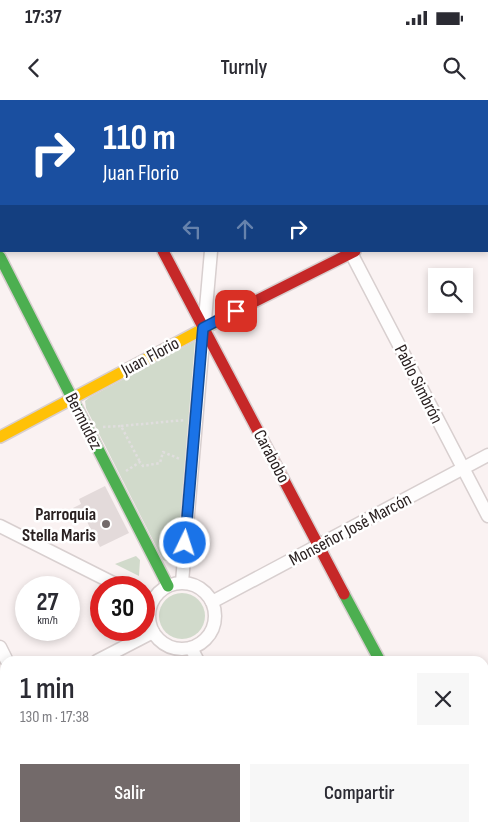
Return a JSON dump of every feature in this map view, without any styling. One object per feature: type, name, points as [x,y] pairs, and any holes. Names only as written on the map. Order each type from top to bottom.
[{"type":"street","name":"Carabobo","points":[[165,252],[377,656]]},
{"type":"street","points":[[174,584],[191,463],[211,252]]},
{"type":"street","name":"Juan Florio","points":[[0,437],[203,328],[352,252]]},
{"type":"street","name":"Pablo Simbrón","points":[[352,252],[488,516]]},
{"type":"street","name":"Bermúdez","points":[[0,257],[113,478],[174,584]]},
{"type":"street","name":"Monseñor José Marcón","points":[[212,602],[488,455]]},
{"type":"street","points":[[0,526],[99,576]]},
{"type":"street","points":[[155,595],[174,584],[202,589],[212,602],[216,615],[214,626],[209,636],[200,644],[191,648],[178,649],[167,646],[155,634]]},
{"type":"street","points":[[107,656],[136,641]]},
{"type":"street","points":[[191,648],[195,656]]},
{"type":"path","points":[[88,428],[195,420]]},
{"type":"path","points":[[121,426],[143,466],[160,463],[163,452],[191,463]]},
{"type":"path","points":[[113,478],[140,462]]},
{"type":"green space","points":[[195,341],[177,555],[170,562],[163,560],[86,408],[85,401]]},
{"type":"green space","points":[[136,556],[140,560],[139,576],[115,564]]},
{"type":"green space","points":[[182,593],[195,597],[201,603],[205,616],[201,629],[195,635],[182,639],[169,635],[163,629],[159,616],[163,603],[169,597]]},
{"type":"building","name":"Parroquia Stella Maris","points":[[105,486],[129,533],[100,547],[82,512],[77,515],[73,508],[81,504],[79,499]]},
{"type":"traffic: fast","points":[[0,257],[168,586]]},
{"type":"traffic: fast","points":[[344,594],[377,656]]},
{"type":"traffic: slow","points":[[0,437],[246,306]]},
{"type":"traffic: jam","points":[[164,252],[344,594]]},
{"type":"traffic: jam","points":[[246,306],[353,252]]},
{"type":"place","name":"Parroquia Stella Maris","points":[[106,524]]},
{"type":"route","points":[[185,543],[203,328],[236,311]]}]
